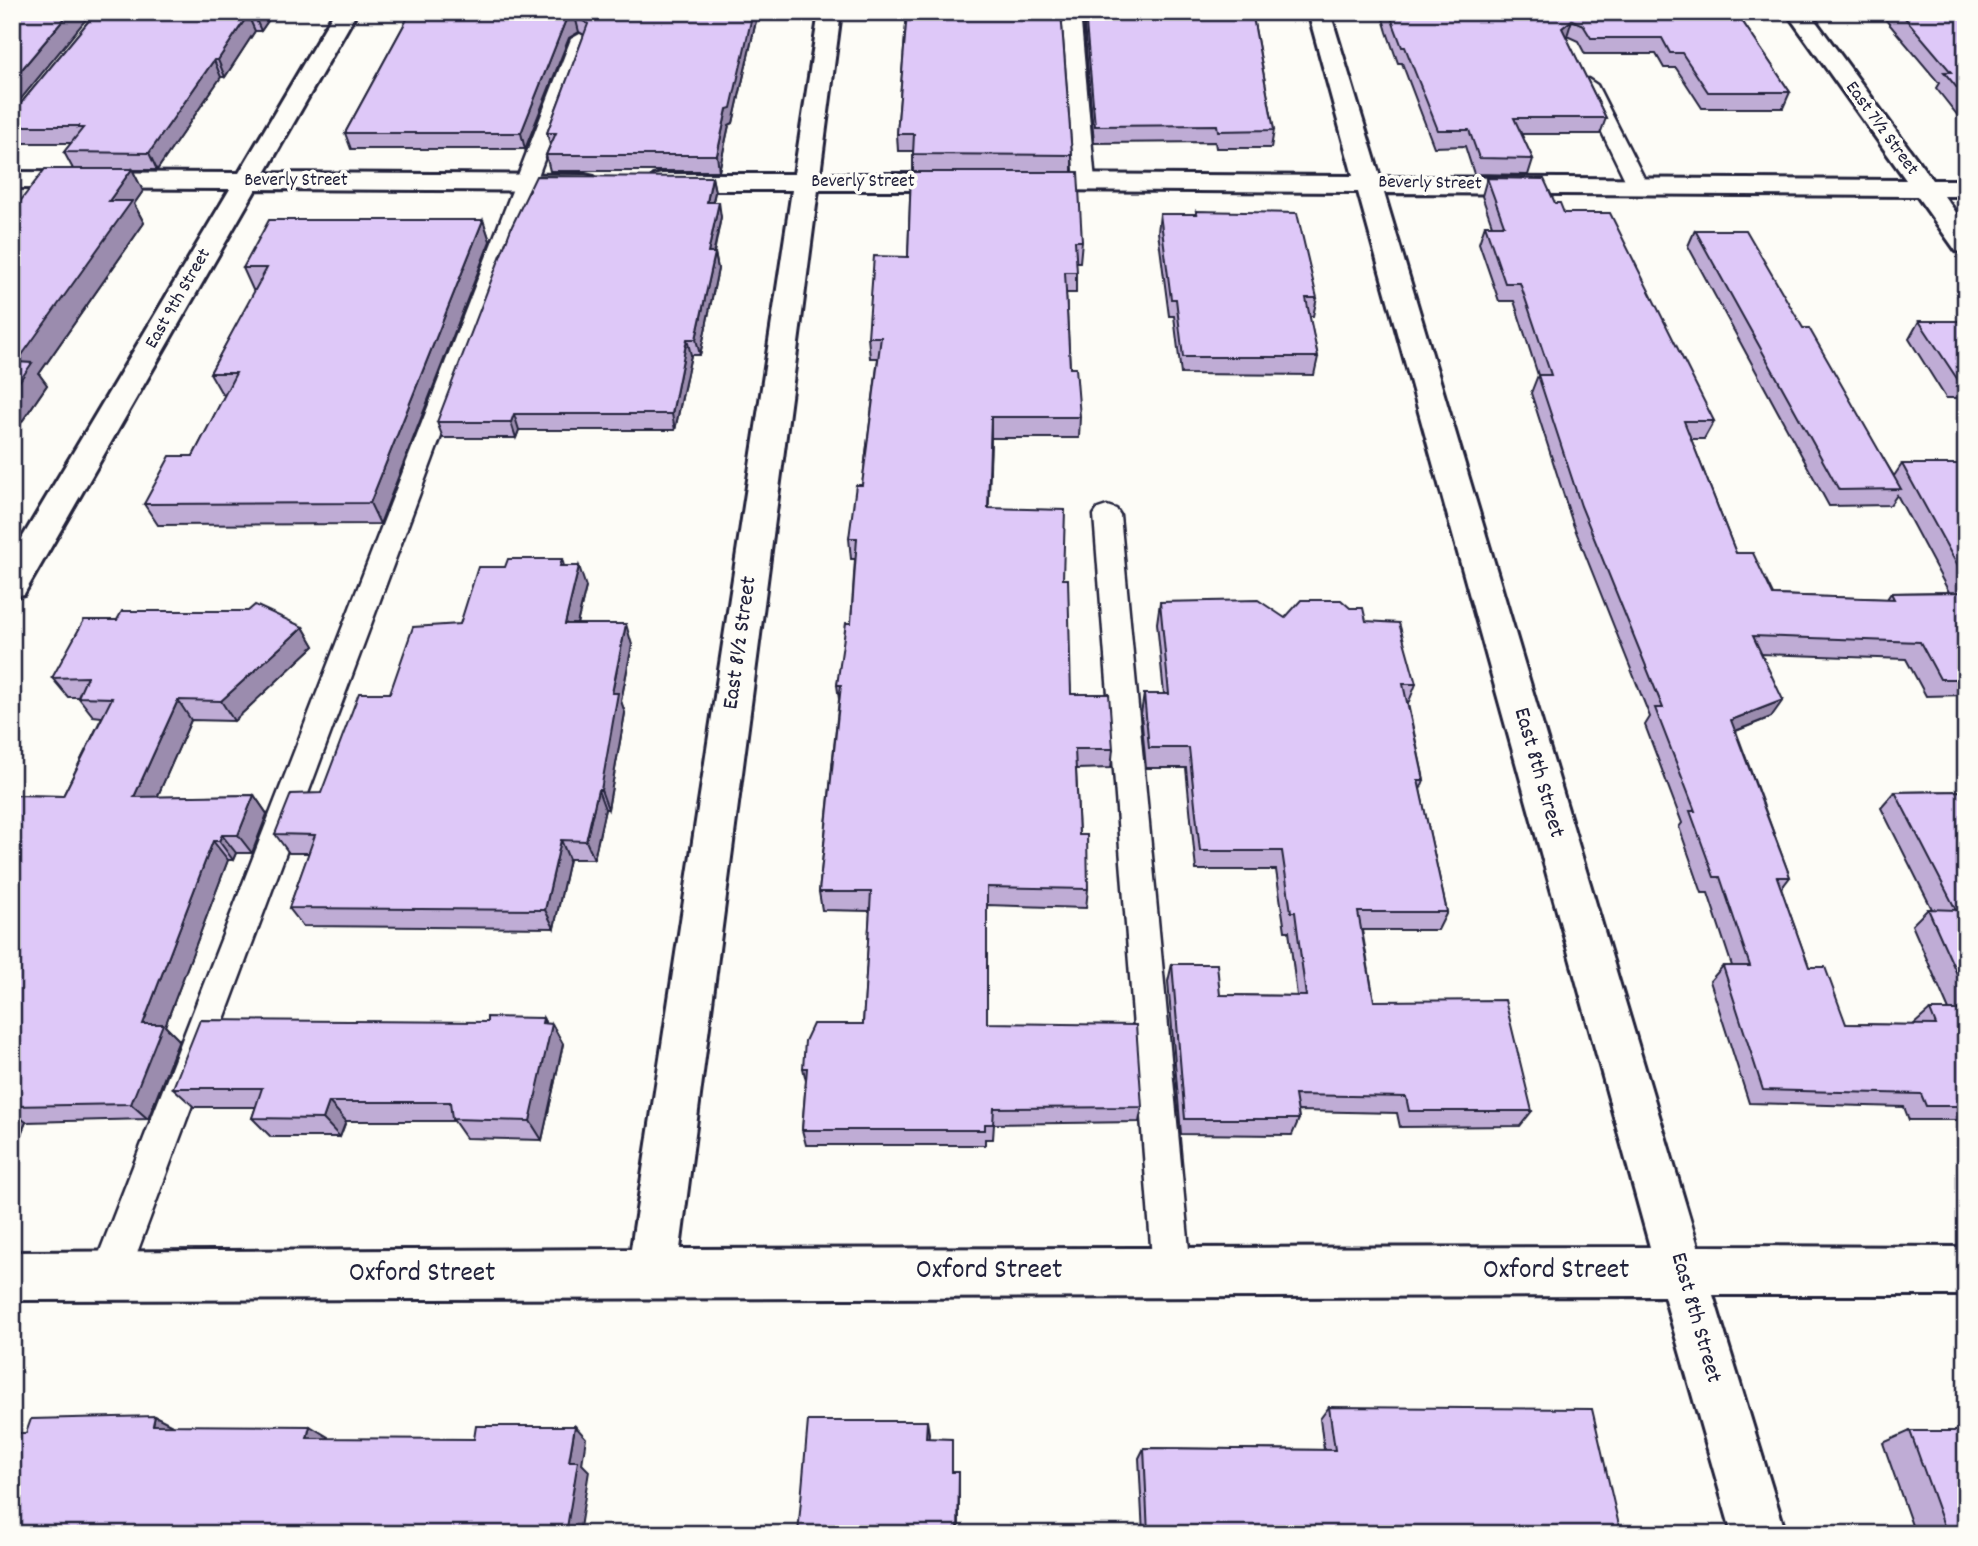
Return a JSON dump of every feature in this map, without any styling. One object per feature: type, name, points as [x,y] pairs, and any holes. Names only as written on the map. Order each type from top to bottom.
[{"type":"street","name":"East 9th Street","points":[[12,585],[346,12]]},
{"type":"street","name":"East 8½ Street","points":[[652,1274],[830,12]]},
{"type":"street","name":"East 8th Street","points":[[1319,12],[1759,1534]]},
{"type":"street","name":"East 7½ Street","points":[[1797,12],[1966,245]]},
{"type":"street","name":"Beverly Street","points":[[12,180],[605,183]]},
{"type":"street","name":"Beverly Street","points":[[632,183],[1370,183],[1639,188],[1966,188]]},
{"type":"street","name":"Oxford Street","points":[[12,1276],[1966,1270]]},
{"type":"lane","points":[[1071,12],[1085,182]]},
{"type":"lane","points":[[109,1277],[580,39]]},
{"type":"lane","points":[[1580,67],[1639,188]]},
{"type":"lane","points":[[1107,515],[1172,1271]]},
{"type":"building","points":[[12,12],[70,12],[12,81]]},
{"type":"building","points":[[96,12],[256,12],[254,15],[248,15],[149,153],[64,152],[83,128],[12,126],[12,114]]},
{"type":"building","points":[[411,12],[753,12],[731,108],[727,109],[717,155],[546,155],[556,133],[547,133],[588,24],[575,16],[565,22],[521,133],[345,133]]},
{"type":"building","points":[[907,12],[1061,12],[1072,155],[913,154],[914,134],[897,134]]},
{"type":"building","points":[[1085,12],[1252,12],[1274,130],[1218,131],[1217,125],[1095,126]]},
{"type":"building","points":[[1389,12],[1736,12],[1790,92],[1708,92],[1682,53],[1670,53],[1662,38],[1591,38],[1583,25],[1572,20],[1562,28],[1606,118],[1514,118],[1533,159],[1479,158],[1469,130],[1438,130]]},
{"type":"building","points":[[1900,12],[1966,12],[1966,99],[1944,72],[1951,72]]},
{"type":"building","points":[[45,169],[132,169],[109,201],[132,201],[17,362],[32,363],[12,392],[12,208],[15,208]]},
{"type":"building","points":[[911,172],[1078,172],[1082,241],[1075,241],[1077,272],[1065,272],[1070,368],[1076,368],[1080,417],[991,417],[988,508],[1065,510],[1063,579],[1068,579],[1071,694],[1109,694],[1113,749],[1075,749],[1079,835],[1087,835],[1088,889],[987,887],[987,1023],[1136,1025],[1142,1107],[994,1108],[993,1124],[985,1124],[985,1130],[802,1130],[807,1068],[803,1068],[805,1041],[813,1024],[863,1024],[871,892],[819,892],[841,685],[837,685],[846,623],[851,623],[857,538],[849,538],[856,485],[862,485],[881,337],[868,337],[874,256],[908,257]]},
{"type":"building","points":[[536,176],[712,177],[707,202],[719,202],[708,253],[715,253],[696,339],[687,339],[672,414],[514,414],[511,422],[437,422],[512,226]]},
{"type":"building","points":[[1487,178],[1544,179],[1555,203],[1560,203],[1564,213],[1610,213],[1714,421],[1684,421],[1736,553],[1753,553],[1773,595],[1894,599],[1891,593],[1966,592],[1966,679],[1940,679],[1920,642],[1753,636],[1783,700],[1731,720],[1790,877],[1777,877],[1809,967],[1825,967],[1846,1024],[1936,1025],[1930,1010],[1966,1010],[1966,1106],[1926,1106],[1921,1094],[1763,1090],[1723,966],[1750,966],[1720,877],[1714,877],[1690,811],[1695,811],[1655,708],[1663,708],[1581,506],[1538,375],[1551,375],[1520,283],[1505,283],[1485,225],[1504,225]]},
{"type":"building","points":[[1196,211],[1297,213],[1317,298],[1306,298],[1318,357],[1183,357],[1176,299],[1171,299],[1160,214],[1197,214]]},
{"type":"building","points":[[269,220],[483,220],[370,503],[144,504],[170,456],[193,456],[236,373],[210,373],[267,268],[243,268]]},
{"type":"building","points":[[1695,230],[1746,230],[1803,328],[1809,328],[1901,489],[1839,490]]},
{"type":"building","points":[[1919,321],[1966,321],[1966,380],[1958,380]]},
{"type":"building","points":[[1902,464],[1966,464],[1966,581]]},
{"type":"building","points":[[508,559],[562,559],[560,566],[579,566],[565,624],[626,624],[612,693],[618,693],[601,790],[598,790],[586,841],[561,840],[545,910],[289,908],[315,835],[275,834],[291,794],[321,793],[359,693],[390,693],[413,627],[460,624],[478,567],[505,567]]},
{"type":"building","points":[[1258,600],[1285,618],[1301,600],[1341,600],[1350,608],[1363,608],[1366,621],[1399,623],[1416,684],[1403,684],[1424,780],[1418,780],[1447,912],[1358,912],[1374,1001],[1505,1000],[1532,1111],[1409,1111],[1406,1097],[1295,1095],[1299,1119],[1185,1119],[1172,964],[1217,964],[1220,995],[1306,996],[1295,912],[1291,912],[1282,851],[1200,851],[1189,748],[1149,748],[1144,694],[1169,694],[1160,602]]},
{"type":"building","points":[[255,605],[303,627],[221,701],[178,700],[134,797],[254,795],[238,835],[222,835],[219,841],[213,841],[143,1024],[163,1024],[131,1104],[12,1106],[12,795],[63,796],[112,698],[78,697],[87,677],[52,678],[84,620],[117,620],[122,611],[248,611]]},
{"type":"building","points":[[1966,791],[1966,994],[1928,909],[1956,910],[1895,792]]},
{"type":"building","points":[[487,1017],[543,1018],[542,1023],[552,1024],[530,1121],[452,1119],[450,1102],[329,1102],[323,1119],[252,1118],[262,1088],[173,1088],[200,1020],[487,1022]]},
{"type":"building","points":[[1329,1407],[1592,1409],[1621,1534],[1148,1534],[1144,1448],[1335,1450]]},
{"type":"building","points":[[155,1416],[153,1425],[310,1426],[307,1438],[474,1439],[476,1426],[575,1426],[569,1461],[578,1461],[566,1534],[12,1534],[12,1433],[26,1433],[31,1419]]},
{"type":"building","points":[[808,1421],[927,1421],[926,1438],[952,1439],[952,1472],[959,1472],[958,1534],[798,1534]]},
{"type":"building","points":[[1910,1431],[1966,1431],[1966,1534],[1947,1534]]}]
